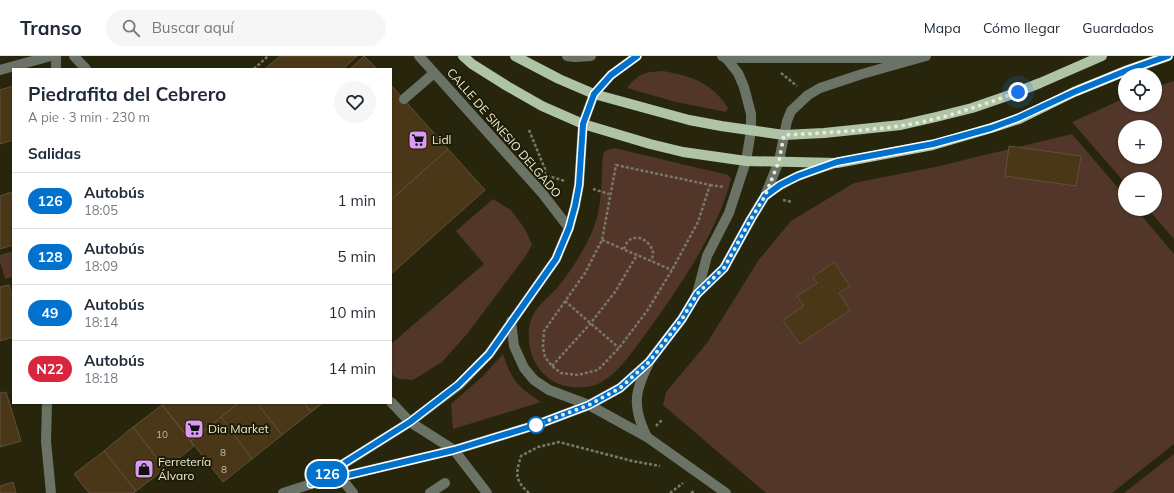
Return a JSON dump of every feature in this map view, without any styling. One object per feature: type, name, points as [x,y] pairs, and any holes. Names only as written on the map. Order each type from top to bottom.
[{"type":"main road","name":"CALLE DE SINESIO DELGADO","points":[[463,56],[472,64],[542,106],[583,124],[666,148],[746,161],[837,162],[933,144],[991,128],[1018,118],[1074,92],[1128,70],[1168,56]]},
{"type":"main road","points":[[515,56],[559,79],[594,94],[689,120],[784,135],[824,133],[901,125],[958,112],[1040,83],[1102,56]]},
{"type":"street","points":[[0,70],[51,56]]},
{"type":"street","points":[[56,56],[56,68]]},
{"type":"street","points":[[74,56],[85,68]]},
{"type":"street","name":"CALLE DE SINESIO DELGADO","points":[[419,56],[542,193],[569,228]]},
{"type":"street","points":[[567,56],[591,56]]},
{"type":"street","points":[[311,484],[410,422],[458,385],[489,354],[556,259],[569,228],[579,185],[583,124],[594,94],[611,75],[637,56]]},
{"type":"street","points":[[283,493],[311,484],[454,450],[536,425],[589,405],[620,388],[649,362],[682,319],[697,294],[724,268],[765,196],[779,161],[787,121],[791,111],[808,95],[820,88],[926,56]]},
{"type":"street","points":[[724,57],[916,58]]},
{"type":"street","points":[[697,294],[707,256],[729,213],[746,161],[751,131],[751,114],[744,87],[738,73],[724,57]]},
{"type":"street","points":[[404,99],[434,73]]},
{"type":"street","points":[[765,196],[780,185],[798,176],[837,162]]},
{"type":"street","points":[[511,321],[514,346],[524,368],[534,380],[548,390],[589,405],[647,437],[726,493]]},
{"type":"street","points":[[647,437],[640,422],[637,408],[637,392],[649,362]]},
{"type":"street","points":[[392,403],[410,422],[454,450],[488,493]]},
{"type":"street","points":[[48,404],[46,441],[51,493]]},
{"type":"street","points":[[340,477],[353,493]]},
{"type":"street","points":[[430,493],[445,483]]},
{"type":"path","points":[[255,68],[268,56]]},
{"type":"path","points":[[529,130],[545,169],[545,175]]},
{"type":"path","points":[[616,165],[710,186],[698,222],[672,270],[647,311],[619,348],[598,370],[578,375],[561,373],[552,366],[545,357],[543,347],[544,331],[585,273],[602,240],[616,165]]},
{"type":"path","points":[[624,250],[628,241],[636,238],[644,239],[650,245],[653,253],[652,261]]},
{"type":"path","points":[[602,240],[672,270]]},
{"type":"path","points":[[552,366],[590,324],[615,292],[637,255]]},
{"type":"path","points":[[565,301],[619,348]]},
{"type":"path","points":[[529,493],[521,486],[516,473],[521,456],[538,447],[559,442],[632,461],[662,466]]},
{"type":"path","points":[[670,493],[683,483]]},
{"type":"shaded area","points":[[663,71],[683,75],[707,86],[715,92],[728,108],[726,112],[676,102],[627,88],[635,79],[643,74]]},
{"type":"shaded area","points":[[1174,81],[1174,239],[1154,216],[1162,216],[1162,172],[1118,172],[1118,175],[1072,122],[1118,101],[1118,112],[1162,112],[1162,85]]},
{"type":"shaded area","points":[[1072,134],[1118,188],[1118,216],[1142,216],[1174,254],[1174,444],[1112,493],[766,493],[663,405],[666,392],[707,343],[758,261],[791,221],[854,183],[935,167]]},
{"type":"shaded area","points":[[614,148],[728,175],[731,179],[717,219],[707,239],[684,278],[632,352],[615,372],[598,384],[588,387],[564,386],[544,374],[534,360],[530,348],[529,327],[535,311],[567,275],[581,254],[592,232],[596,223],[600,203],[603,154],[605,151]]},
{"type":"shaded area","points":[[493,199],[511,210],[525,229],[532,245],[525,257],[467,334],[442,362],[413,380],[399,379],[392,375],[392,343],[484,264],[456,231]]},
{"type":"shaded area","points":[[12,251],[12,277],[5,279],[0,262],[0,255]]},
{"type":"shaded area","points":[[503,354],[509,371],[516,382],[526,392],[541,402],[453,429],[451,404],[483,376]]},
{"type":"shaded area","points":[[1174,454],[1174,493],[1124,493]]},
{"type":"building","points":[[280,56],[357,56],[344,68],[266,68]]},
{"type":"building","points":[[364,56],[376,68],[351,68]]},
{"type":"building","points":[[12,86],[12,140],[0,144],[0,90]]},
{"type":"building","points":[[392,86],[448,149],[392,199]]},
{"type":"building","points":[[1009,146],[1081,156],[1076,186],[1005,176]]},
{"type":"building","points":[[448,149],[485,190],[392,273],[392,199]]},
{"type":"building","points":[[12,192],[12,245],[0,249],[0,196]]},
{"type":"building","points":[[834,262],[850,286],[839,293],[850,310],[800,344],[783,320],[804,306],[797,296],[817,283],[813,277]]},
{"type":"building","points":[[9,285],[12,296],[12,337],[0,341],[0,287]]},
{"type":"building","points":[[6,392],[21,441],[0,447],[0,393]]},
{"type":"building","name":"Dia Market","points":[[162,404],[238,404],[191,441]]},
{"type":"building","points":[[238,404],[258,404],[282,435],[252,459],[221,417]]},
{"type":"building","points":[[258,404],[305,404],[311,412],[282,435]]},
{"type":"building","points":[[305,404],[322,404],[311,412]]},
{"type":"building","points":[[162,405],[194,446],[165,469],[133,427]]},
{"type":"building","points":[[221,417],[252,459],[223,482],[191,441]]},
{"type":"building","points":[[133,427],[165,469],[136,491],[104,451]]},
{"type":"building","points":[[104,451],[136,491],[134,493],[89,493],[74,474]]},
{"type":"building","points":[[13,482],[16,493],[0,493],[0,486]]},
{"type":"bus line","name":"126","points":[[637,56],[611,75],[594,94],[583,124],[579,185],[575,206],[563,244],[556,259],[489,354],[458,385],[410,422],[311,484],[392,466],[454,450],[536,425],[589,405],[620,388],[649,362],[682,319],[697,294],[724,268],[765,196],[780,185],[798,176],[837,162],[933,144],[991,128],[1018,118],[1074,92],[1128,70],[1168,56]]},
{"type":"place","name":"Lidl","points":[[418,140]]},
{"type":"place","name":"Dia Market","points":[[194,429]]},
{"type":"place","name":"Ferretería Álvaro","points":[[144,469]]},
{"type":"route","points":[[536,425],[589,405],[620,388],[649,362],[682,319],[697,294],[724,268],[765,196],[779,161],[784,135],[824,133],[901,125],[972,108],[1018,92]]}]
